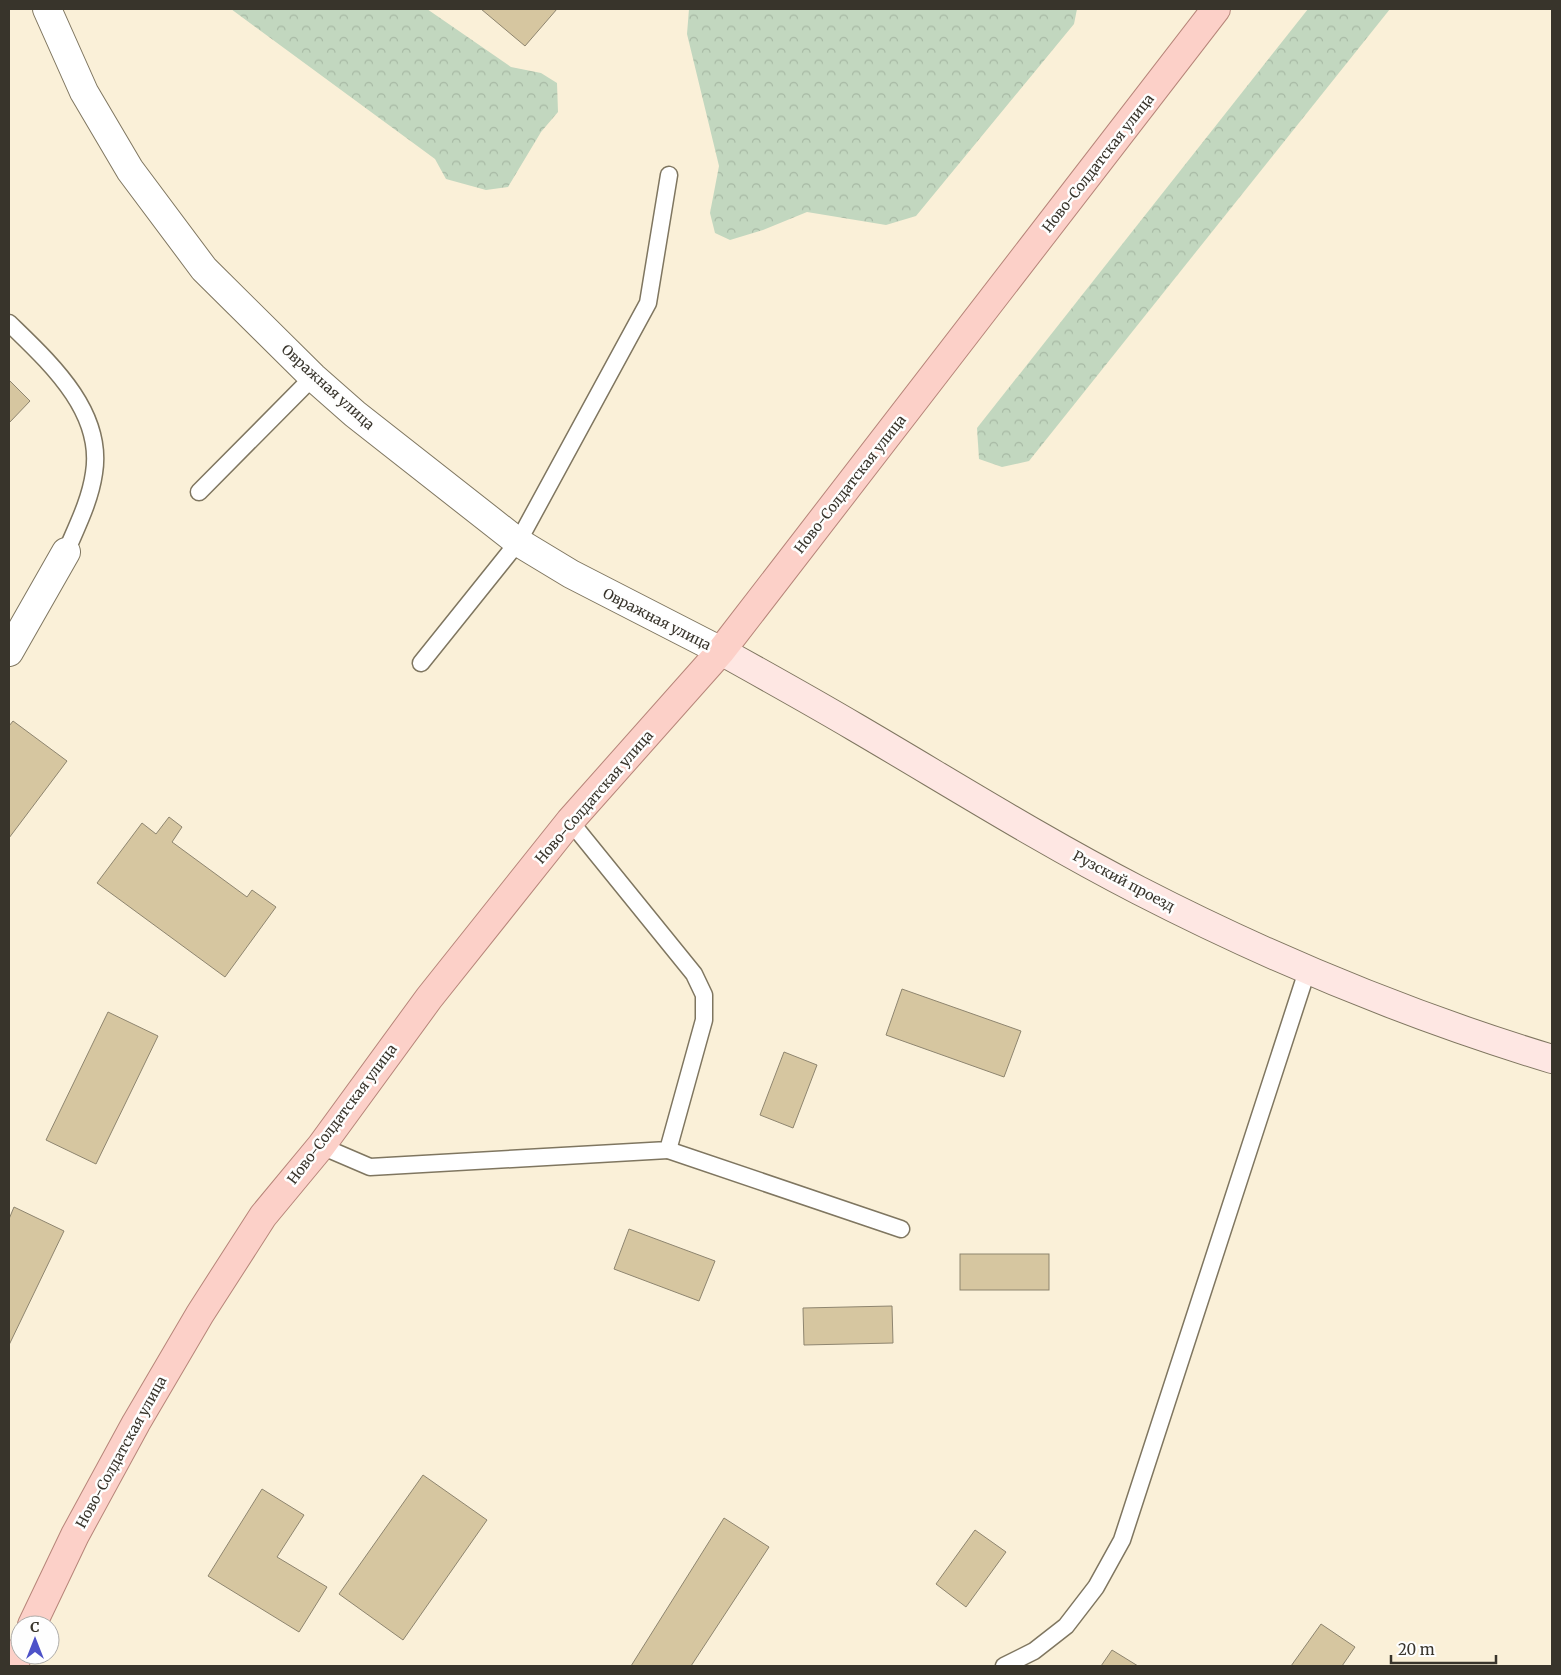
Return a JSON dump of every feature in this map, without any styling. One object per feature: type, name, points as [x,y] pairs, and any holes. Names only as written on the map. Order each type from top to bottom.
[{"type":"main road","name":"Ново-Солдатская улица","points":[[37,1615],[75,1535],[136,1423],[200,1314],[263,1216],[321,1146],[429,998],[570,821],[721,651],[1216,9]]},
{"type":"street","name":"Овражная улица","points":[[46,9],[84,92],[130,170],[204,269],[313,377],[355,414],[518,542],[570,574],[721,651]]},
{"type":"street","points":[[9,652],[66,552]]},
{"type":"street","name":"Рузский проезд","points":[[721,651],[854,726],[1006,818],[1130,886],[1306,971],[1498,1042],[1552,1059]]},
{"type":"lane","points":[[420,662],[518,542],[648,303],[669,175]]},
{"type":"lane","points":[[9,323],[39,352],[65,382],[82,406],[90,428],[95,452],[95,472],[87,504],[66,552]]},
{"type":"lane","points":[[199,492],[313,377]]},
{"type":"lane","points":[[570,821],[694,974],[704,995],[704,1020],[668,1150]]},
{"type":"lane","points":[[1004,1666],[1034,1651],[1066,1626],[1096,1587],[1122,1540],[1306,971]]},
{"type":"lane","points":[[321,1146],[370,1167],[668,1150],[901,1229]]},
{"type":"green space","points":[[231,9],[427,9],[511,67],[541,73],[557,83],[558,112],[541,132],[508,187],[486,190],[446,179],[435,159]]},
{"type":"green space","points":[[689,9],[1077,9],[1074,24],[916,216],[886,225],[807,212],[763,230],[730,240],[715,233],[710,213],[719,166],[687,34]]},
{"type":"green space","points":[[1308,9],[1390,9],[1029,461],[1002,467],[979,459],[977,428]]},
{"type":"building","points":[[481,9],[557,9],[525,46]]},
{"type":"building","points":[[9,380],[30,401],[9,423]]},
{"type":"building","points":[[13,721],[67,761],[9,838],[9,726]]},
{"type":"building","points":[[169,817],[182,827],[172,842],[247,897],[252,890],[276,907],[225,977],[97,883],[142,823],[156,834]]},
{"type":"building","points":[[902,989],[1021,1031],[1004,1077],[886,1035]]},
{"type":"building","points":[[108,1012],[158,1036],[96,1164],[46,1140]]},
{"type":"building","points":[[784,1052],[817,1065],[793,1128],[760,1115]]},
{"type":"building","points":[[14,1207],[64,1231],[9,1345],[9,1219]]},
{"type":"building","points":[[629,1229],[715,1261],[699,1301],[614,1269]]},
{"type":"building","points":[[960,1254],[1049,1254],[1049,1290],[960,1290]]},
{"type":"building","points":[[892,1306],[893,1343],[804,1345],[803,1308]]},
{"type":"building","points":[[423,1475],[487,1520],[403,1640],[339,1594]]},
{"type":"building","points":[[262,1489],[304,1515],[277,1557],[327,1587],[299,1632],[208,1576]]},
{"type":"building","points":[[724,1518],[769,1547],[691,1666],[631,1666]]},
{"type":"building","points":[[975,1530],[1006,1552],[966,1607],[936,1584]]},
{"type":"building","points":[[1321,1624],[1355,1647],[1342,1666],[1291,1666]]},
{"type":"building","points":[[1112,1650],[1138,1666],[1101,1666]]}]
